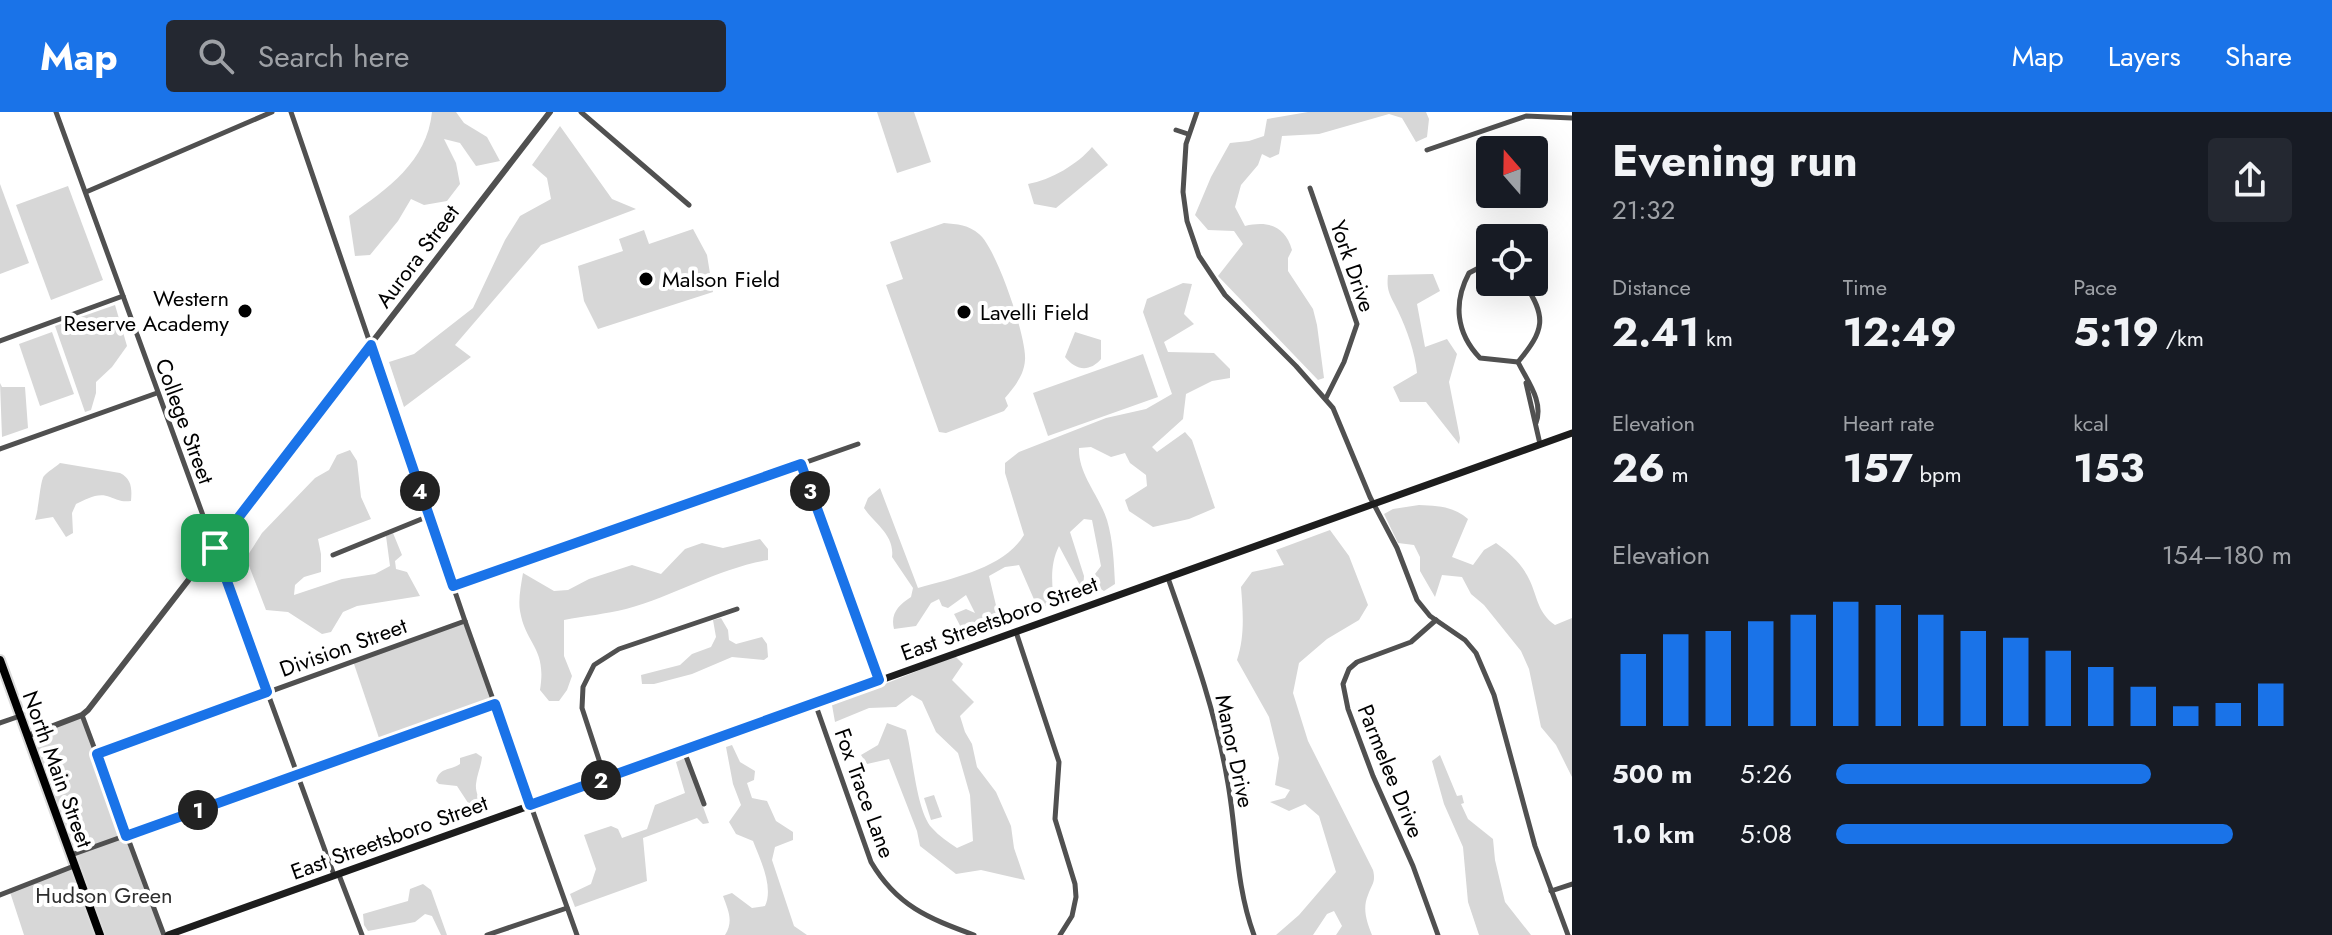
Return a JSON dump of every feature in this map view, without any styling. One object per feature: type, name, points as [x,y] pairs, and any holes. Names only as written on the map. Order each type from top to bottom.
[{"type":"main road","name":"East Streetsboro Street","points":[[166,935],[1572,433]]},
{"type":"main road","name":"North Main Street","points":[[0,660],[100,935]]},
{"type":"street","name":"College Street","points":[[56,112],[297,774],[362,935]]},
{"type":"street","points":[[86,192],[272,112]]},
{"type":"street","points":[[291,112],[465,621],[577,935]]},
{"type":"street","name":"Aurora Street","points":[[82,715],[215,548],[550,112]]},
{"type":"street","points":[[581,112],[689,205]]},
{"type":"street","points":[[1197,112],[1188,134],[1182,173],[1187,221],[1199,256],[1225,295],[1326,398],[1344,429],[1417,600],[1436,620],[1465,640],[1484,667],[1551,891],[1568,935]]},
{"type":"street","points":[[1427,150],[1526,116],[1572,118]]},
{"type":"street","points":[[1176,130],[1188,134]]},
{"type":"street","name":"York Drive","points":[[1310,188],[1357,324],[1344,362],[1326,398]]},
{"type":"street","points":[[1476,268],[1467,276],[1458,308],[1459,322],[1466,338],[1480,358],[1518,362]]},
{"type":"street","points":[[0,341],[123,296]]},
{"type":"street","points":[[1518,362],[1537,338],[1540,327],[1530,296]]},
{"type":"street","points":[[1518,362],[1538,402],[1536,423],[1540,444]]},
{"type":"street","points":[[0,449],[157,393]]},
{"type":"street","points":[[453,586],[858,444]]},
{"type":"street","points":[[801,464],[879,680]]},
{"type":"street","points":[[333,555],[429,516]]},
{"type":"street","name":"Manor Drive","points":[[1168,577],[1222,748],[1241,885],[1254,935]]},
{"type":"street","points":[[605,778],[582,708],[583,687],[594,665],[619,649],[737,609]]},
{"type":"street","name":"Parmelee Drive","points":[[1436,620],[1411,642],[1357,662],[1349,669],[1343,684],[1348,709],[1373,776],[1413,866],[1438,935]]},
{"type":"street","name":"Division Street","points":[[97,754],[465,621]]},
{"type":"street","points":[[1016,631],[1059,762],[1055,819],[1075,884],[1076,897],[1072,916],[1060,935]]},
{"type":"street","name":"Fox Trace Lane","points":[[815,703],[871,862],[881,878],[908,906],[974,935]]},
{"type":"street","points":[[70,855],[495,704]]},
{"type":"street","points":[[27,736],[82,715],[166,935]]},
{"type":"street","points":[[0,723],[20,716]]},
{"type":"street","points":[[684,750],[704,804]]},
{"type":"street","points":[[0,895],[74,866]]},
{"type":"street","points":[[1551,891],[1572,884]]},
{"type":"street","points":[[487,935],[567,908]]},
{"type":"green space","points":[[432,112],[456,112],[464,123],[487,137],[500,161],[476,166],[460,143],[444,139],[456,163],[460,184],[447,201],[424,205],[411,199],[398,221],[370,255],[355,256],[349,216],[391,184],[414,160],[429,130]]},
{"type":"green space","points":[[877,112],[914,112],[931,162],[897,173]]},
{"type":"green space","points":[[1308,112],[1426,112],[1429,119],[1427,137],[1416,142],[1402,118],[1389,114],[1319,134],[1282,136],[1279,154],[1270,158],[1262,154],[1258,165],[1241,185],[1235,207],[1245,226],[1261,224],[1274,227],[1289,242],[1292,250],[1288,258],[1288,271],[1313,309],[1317,325],[1324,378],[1318,380],[1218,276],[1243,244],[1234,231],[1208,230],[1195,215],[1230,143],[1264,136],[1267,119]]},
{"type":"green space","points":[[560,126],[612,199],[636,209],[541,245],[455,345],[471,357],[404,407],[389,362],[414,354],[473,308],[505,240],[520,216],[551,199],[547,178],[532,165]]},
{"type":"green space","points":[[1092,147],[1108,165],[1056,208],[1034,204],[1028,184],[1063,170]]},
{"type":"green space","points":[[0,184],[29,263],[0,274]]},
{"type":"green space","points":[[68,186],[103,280],[51,300],[16,205]]},
{"type":"green space","points":[[944,223],[971,229],[986,242],[1009,294],[1021,333],[1025,360],[1021,376],[1005,398],[1008,406],[1004,411],[946,433],[939,432],[886,285],[903,279],[890,242]]},
{"type":"green space","name":"Malson Field","points":[[693,229],[707,255],[713,292],[598,329],[584,301],[578,266],[623,251],[619,239],[644,230],[649,244]]},
{"type":"green space","points":[[1433,274],[1440,291],[1417,304],[1425,347],[1447,339],[1457,354],[1449,382],[1459,444],[1426,402],[1400,402],[1393,387],[1417,373],[1407,333],[1388,290],[1388,275]]},
{"type":"green space","points":[[1183,283],[1192,284],[1184,314],[1194,324],[1164,342],[1168,352],[1214,353],[1230,369],[1230,378],[1212,381],[1186,394],[1183,419],[1152,447],[1157,452],[1185,432],[1192,440],[1215,508],[1189,519],[1153,527],[1129,511],[1125,500],[1147,486],[1146,475],[1130,463],[1125,453],[1111,457],[1091,447],[1079,448],[1085,476],[1109,528],[1115,584],[1104,591],[1092,584],[1092,578],[1101,566],[1092,520],[1084,519],[1070,532],[1084,576],[1083,591],[1059,546],[1052,584],[1055,608],[1036,604],[1019,565],[1005,567],[989,576],[999,618],[989,629],[968,641],[954,614],[966,609],[975,613],[966,595],[948,608],[942,606],[939,599],[931,603],[916,626],[894,629],[894,614],[911,597],[913,588],[892,557],[887,536],[864,508],[868,498],[880,488],[918,588],[962,576],[1004,556],[1024,535],[1005,473],[1005,463],[1019,452],[1106,418],[1146,409],[1172,394],[1143,312],[1147,299]]},
{"type":"green space","points":[[115,305],[127,346],[96,382],[91,410],[85,412],[55,326]]},
{"type":"green space","points":[[52,332],[74,394],[40,406],[19,344]]},
{"type":"green space","points":[[1075,332],[1101,340],[1101,359],[1088,368],[1078,367],[1065,357]]},
{"type":"green space","points":[[1143,354],[1158,397],[1048,436],[1033,393]]},
{"type":"green space","points":[[0,383],[2,387],[25,387],[28,428],[2,437]]},
{"type":"green space","points":[[350,450],[357,461],[361,497],[371,519],[318,539],[321,572],[304,577],[295,585],[294,595],[342,579],[375,574],[390,566],[386,536],[393,533],[402,555],[395,561],[396,569],[407,572],[420,596],[357,606],[343,612],[331,632],[322,634],[288,612],[266,610],[246,558],[262,533],[315,478],[329,470],[337,455]]},
{"type":"green space","points":[[60,463],[120,473],[130,485],[131,501],[101,495],[76,504],[72,513],[73,533],[66,537],[53,517],[35,520],[43,479]]},
{"type":"green space","points":[[1419,505],[1451,509],[1468,519],[1452,557],[1473,565],[1484,550],[1496,543],[1524,570],[1549,620],[1555,625],[1572,618],[1572,777],[1556,745],[1541,727],[1529,669],[1521,651],[1484,605],[1471,594],[1462,577],[1442,575],[1435,597],[1420,571],[1420,557],[1414,545],[1398,543],[1384,514],[1393,509]]},
{"type":"green space","points":[[1330,530],[1349,556],[1368,605],[1359,620],[1327,639],[1299,663],[1293,693],[1308,741],[1373,870],[1374,880],[1365,910],[1372,935],[1336,935],[1342,926],[1334,911],[1327,914],[1313,935],[1276,935],[1299,915],[1336,872],[1319,816],[1305,804],[1289,811],[1270,802],[1285,798],[1290,790],[1275,785],[1279,758],[1269,717],[1237,660],[1243,615],[1241,587],[1252,572],[1284,565],[1276,550]]},
{"type":"green space","points":[[760,539],[768,549],[768,560],[732,569],[626,609],[564,620],[564,656],[572,676],[559,701],[549,701],[540,690],[541,664],[520,611],[523,573],[554,591],[568,590],[589,579],[632,565],[661,574],[685,549],[702,543],[723,548]]},
{"type":"green space","points":[[721,618],[728,630],[729,640],[736,644],[762,637],[767,644],[768,657],[764,660],[732,657],[692,674],[642,684],[641,675],[680,665],[692,654],[711,647],[716,637],[713,620]]},
{"type":"green space","points":[[465,621],[495,704],[381,744],[353,661]]},
{"type":"green space","points":[[955,656],[963,664],[952,680],[974,702],[960,716],[965,732],[972,744],[977,767],[996,792],[1011,826],[1014,848],[1025,880],[981,870],[956,874],[920,846],[889,759],[867,764],[861,755],[878,745],[887,723],[906,730],[927,820],[938,834],[957,848],[973,841],[970,795],[958,753],[936,732],[922,701],[912,695],[896,707],[869,708],[835,722],[832,705]]},
{"type":"green space","name":"Hudson Green","points":[[82,715],[164,935],[24,935],[9,889],[74,866],[27,736]]},
{"type":"green space","points":[[732,745],[740,762],[755,771],[754,780],[747,783],[752,798],[767,801],[776,821],[793,832],[793,840],[775,847],[772,860],[794,926],[807,935],[725,935],[730,920],[723,896],[732,893],[752,908],[765,906],[768,890],[753,841],[736,834],[729,822],[741,805],[733,784],[726,747]]},
{"type":"green space","points":[[476,753],[482,757],[476,784],[479,810],[474,812],[457,786],[436,781],[442,771],[460,764],[460,758]]},
{"type":"green space","points":[[1440,755],[1457,796],[1462,795],[1464,803],[1461,804],[1468,819],[1493,839],[1505,902],[1531,935],[1479,935],[1468,902],[1463,847],[1444,804],[1432,761]]},
{"type":"green space","points":[[685,758],[709,823],[703,824],[697,818],[643,838],[647,881],[575,907],[570,894],[591,884],[596,869],[584,835],[611,826],[618,829],[622,838],[647,829],[655,805],[685,793],[676,762]]},
{"type":"green space","points":[[934,795],[942,817],[931,820],[924,798]]},
{"type":"green space","points":[[423,884],[431,890],[447,935],[441,935],[432,916],[425,914],[415,922],[368,931],[363,914],[408,901],[410,889]]},
{"type":"place","name":"Malson Field","points":[[646,279]]},
{"type":"place","name":"Western Reserve Academy","points":[[245,311]]},
{"type":"place","name":"Lavelli Field","points":[[964,312]]},
{"type":"route","points":[[371,345],[453,586],[801,464],[879,680],[530,805],[495,704],[126,836],[97,754],[267,692],[215,548],[371,345]]}]
